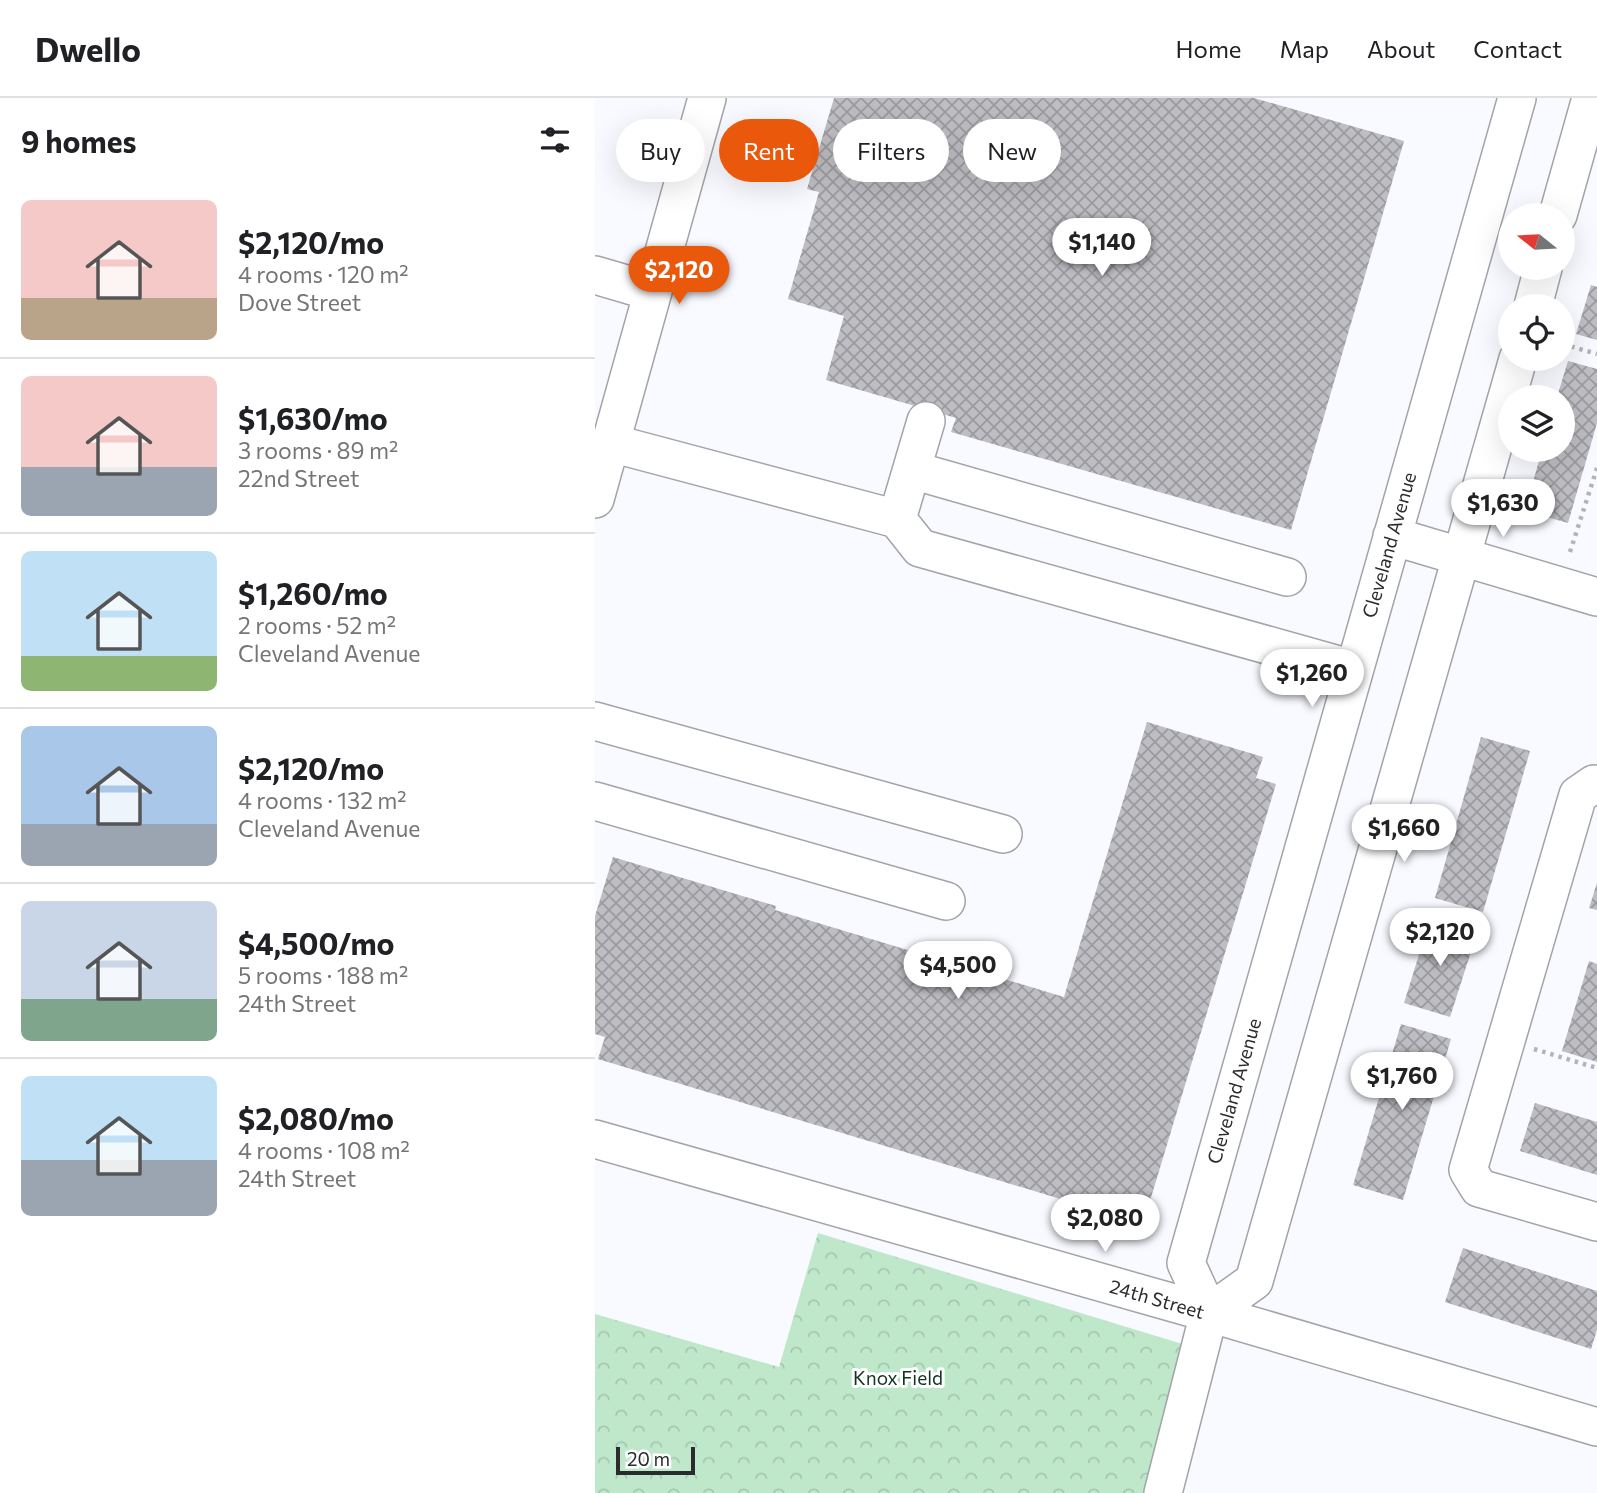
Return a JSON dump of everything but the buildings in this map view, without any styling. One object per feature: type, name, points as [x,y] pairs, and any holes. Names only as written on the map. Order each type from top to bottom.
[{"type":"street","points":[[595,499],[706,98]]},
{"type":"street","name":"Cleveland Avenue","points":[[1209,1313],[1186,1263],[1517,98]]},
{"type":"street","points":[[1561,203],[1591,98]]},
{"type":"street","points":[[595,275],[653,292]]},
{"type":"street","points":[[1163,1493],[1209,1313],[1255,1281],[1515,371]]},
{"type":"street","points":[[897,519],[926,421]]},
{"type":"street","points":[[611,443],[897,519],[921,548],[1353,669]]},
{"type":"street","points":[[912,470],[1287,577]]},
{"type":"street","points":[[1392,536],[1597,597]]},
{"type":"street","points":[[595,721],[1003,834]]},
{"type":"street","points":[[1597,785],[1594,784],[1578,795],[1468,1170],[1479,1188],[1597,1222]]},
{"type":"street","points":[[595,801],[946,901]]},
{"type":"street","name":"24th Street","points":[[595,1139],[1209,1313],[1597,1427]]},
{"type":"path","points":[[1575,348],[1597,354]]},
{"type":"path","points":[[1570,552],[1597,468]]},
{"type":"path","points":[[1530,1048],[1597,1068]]},
{"type":"green space","name":"Knox Field","points":[[818,1233],[1189,1346],[1148,1493],[595,1493],[595,1314],[779,1367]]}]
